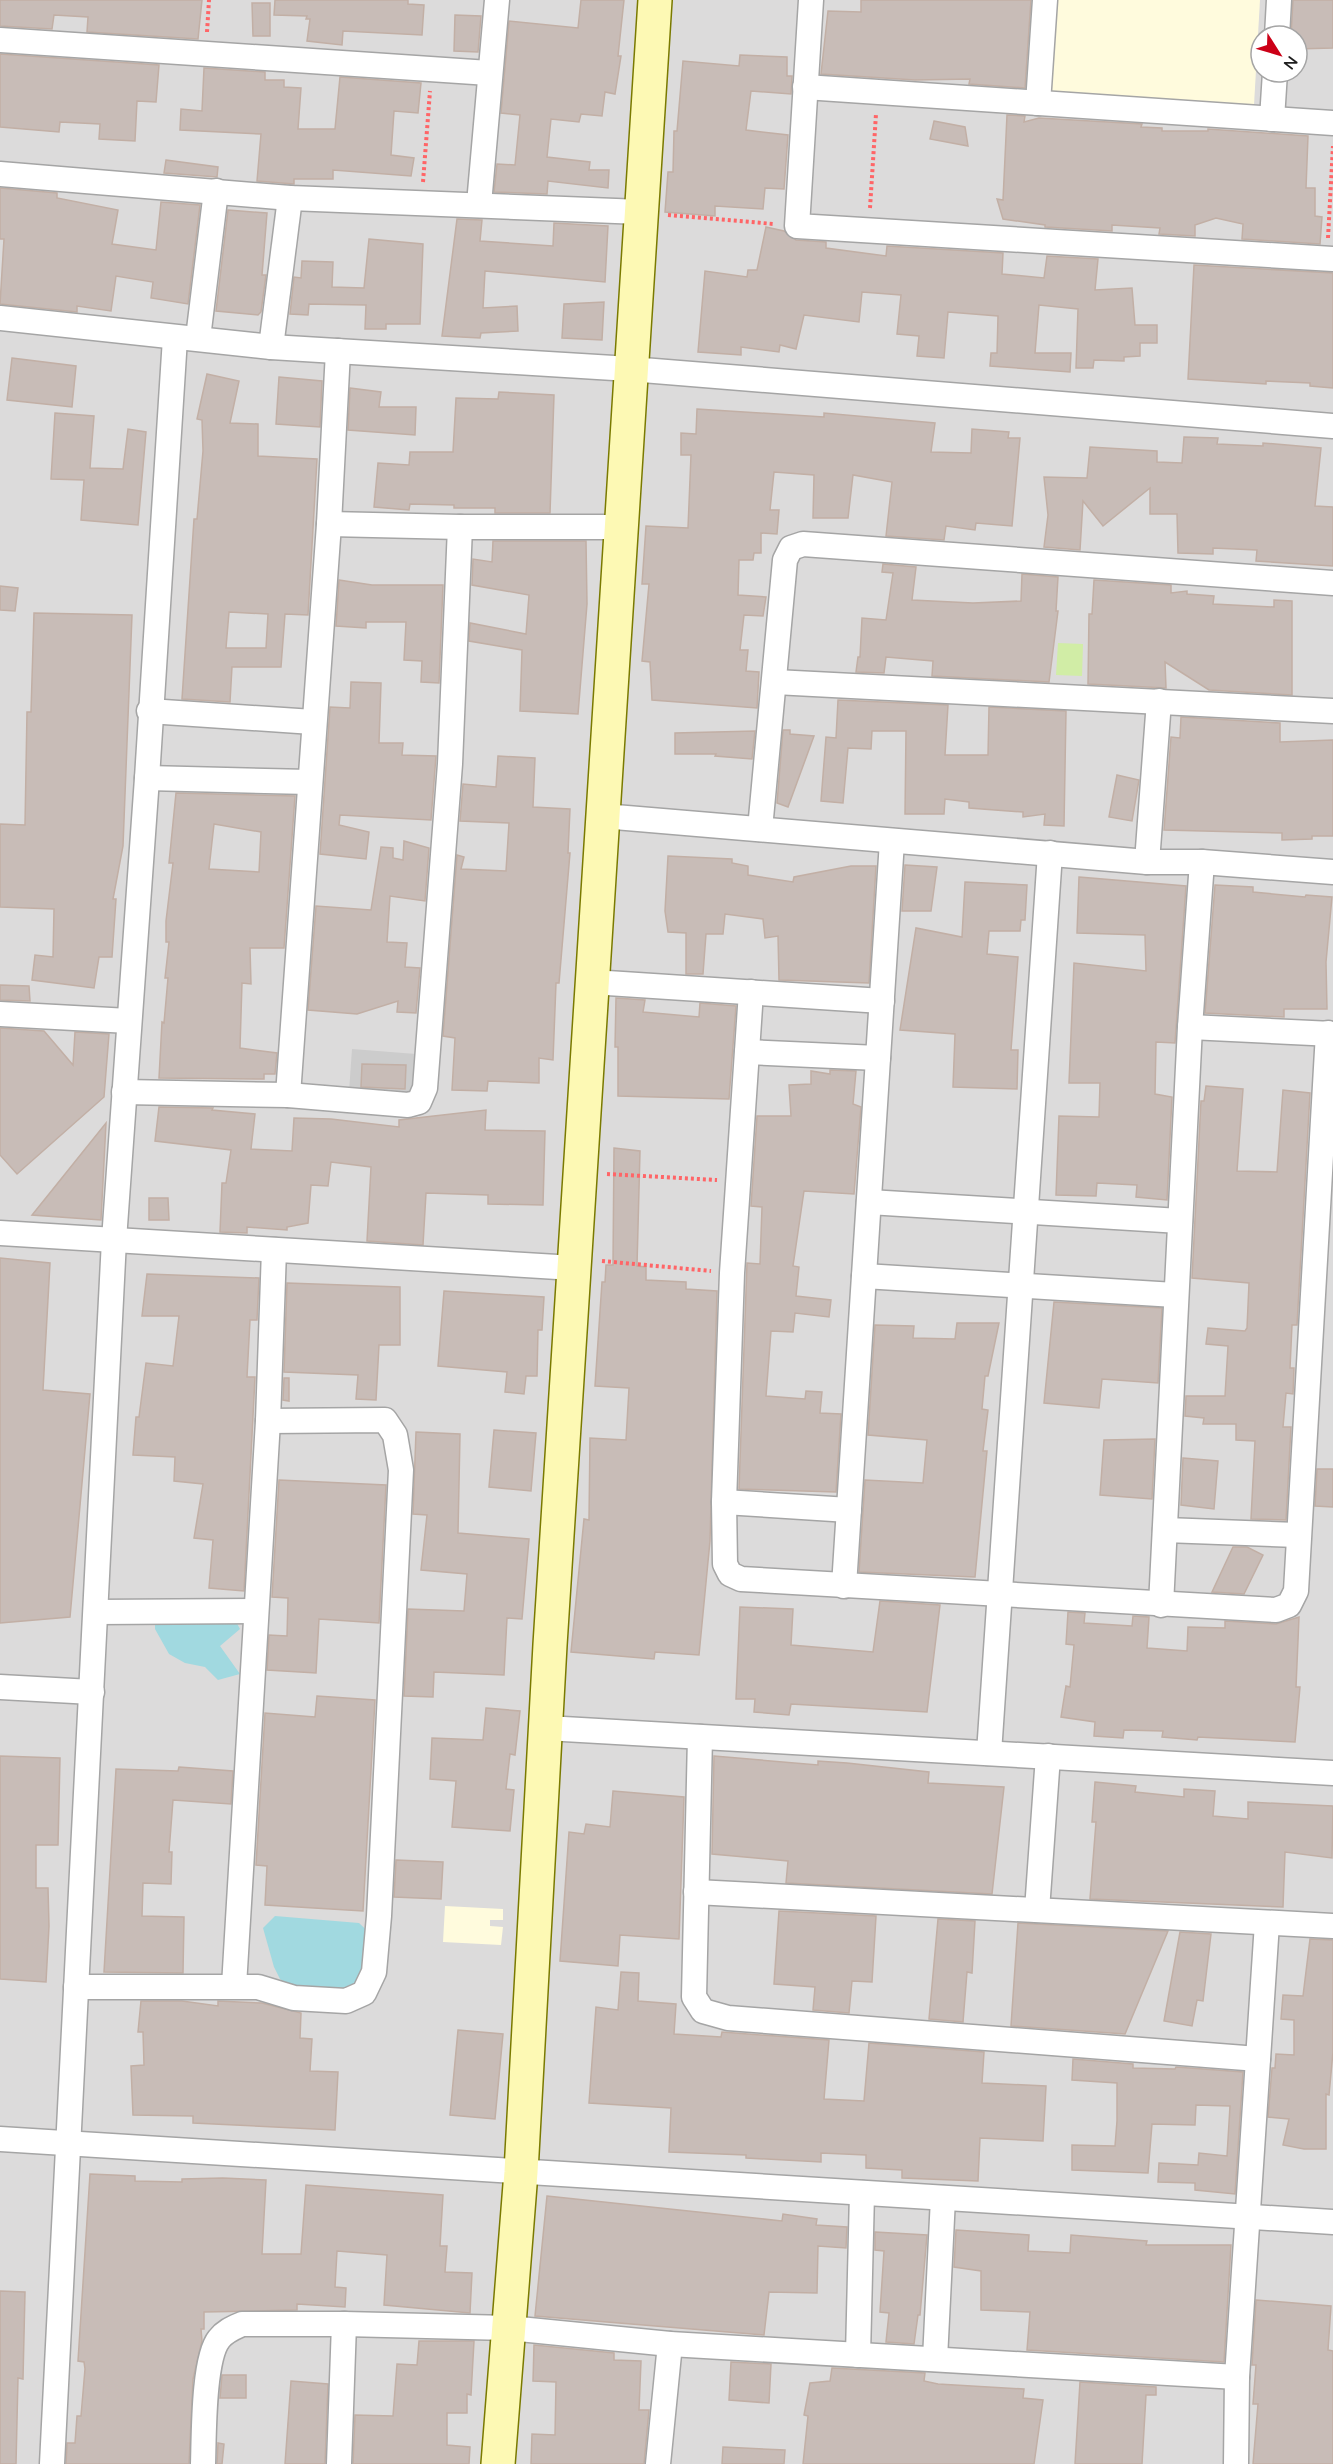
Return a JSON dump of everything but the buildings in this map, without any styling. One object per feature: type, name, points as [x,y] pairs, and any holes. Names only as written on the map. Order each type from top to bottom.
[{"type":"street","points":[[479,204],[496,0]]},
{"type":"street","points":[[498,2464],[521,2172],[574,1263],[655,0]]},
{"type":"street","points":[[811,0],[797,226],[1330,259]]},
{"type":"street","points":[[1038,103],[1046,0]]},
{"type":"street","points":[[1278,24],[1279,0]]},
{"type":"street","points":[[0,40],[489,73]]},
{"type":"street","points":[[1272,119],[1274,84]]},
{"type":"street","points":[[806,87],[1333,123]]},
{"type":"street","points":[[0,174],[290,198],[641,212]]},
{"type":"street","points":[[52,2464],[114,1240],[150,711],[186,338],[216,191]]},
{"type":"street","points":[[271,347],[290,198]]},
{"type":"street","points":[[0,318],[271,347],[630,369],[1333,426]]},
{"type":"street","points":[[288,1095],[329,524],[338,351]]},
{"type":"street","points":[[329,524],[460,528],[620,527]]},
{"type":"street","points":[[124,1092],[288,1095],[408,1105],[419,1102],[425,1088],[450,764],[460,528]]},
{"type":"street","points":[[760,830],[785,560],[791,548],[803,544],[1333,583]]},
{"type":"street","points":[[775,682],[1333,711]]},
{"type":"street","points":[[1147,862],[1159,701]]},
{"type":"street","points":[[150,711],[313,722]]},
{"type":"street","points":[[147,778],[309,782]]},
{"type":"street","points":[[603,816],[1147,862],[1202,862],[1333,872]]},
{"type":"street","points":[[844,1586],[892,841]]},
{"type":"street","points":[[989,1753],[1050,853]]},
{"type":"street","points":[[1161,1605],[1190,1027],[1202,862]]},
{"type":"street","points":[[592,981],[882,1001]]},
{"type":"street","points":[[751,992],[732,1274],[724,1502],[725,1564],[730,1574],[741,1579],[844,1586],[1276,1610],[1289,1605],[1296,1591],[1297,1535],[1330,1033],[1190,1027]]},
{"type":"street","points":[[0,1014],[129,1021]]},
{"type":"street","points":[[747,1052],[878,1058]]},
{"type":"street","points":[[869,1202],[1180,1221]]},
{"type":"street","points":[[0,1233],[274,1250],[574,1263]]},
{"type":"street","points":[[234,1986],[268,1421],[274,1250]]},
{"type":"street","points":[[864,1276],[1176,1295]]},
{"type":"street","points":[[76,1988],[258,1987],[294,1998],[346,2001],[364,1993],[374,1972],[379,1916],[401,1470],[396,1435],[385,1420],[268,1421]]},
{"type":"street","points":[[724,1502],[849,1509]]},
{"type":"street","points":[[1165,1530],[1297,1535]]},
{"type":"street","points":[[96,1612],[256,1611]]},
{"type":"street","points":[[0,1687],[92,1692]]},
{"type":"street","points":[[546,1728],[1333,1773]]},
{"type":"street","points":[[700,1737],[694,1997],[703,2011],[728,2018],[1258,2059]]},
{"type":"street","points":[[1037,1910],[1048,1756]]},
{"type":"street","points":[[696,1892],[1333,1926]]},
{"type":"street","points":[[1236,2464],[1237,2377],[1267,1923]]},
{"type":"street","points":[[0,2139],[1333,2222]]},
{"type":"street","points":[[858,2355],[862,2193]]},
{"type":"street","points":[[935,2360],[943,2198]]},
{"type":"street","points":[[202,2464],[209,2359],[217,2341],[229,2329],[242,2324],[509,2328],[670,2344],[1237,2377]]},
{"type":"street","points":[[339,2464],[344,2324]]},
{"type":"street","points":[[658,2464],[670,2344]]},
{"type":"path","points":[[205,54],[209,0]]},
{"type":"path","points":[[422,203],[432,69]]},
{"type":"path","points":[[868,231],[877,92]]},
{"type":"path","points":[[1330,259],[1333,146]]},
{"type":"path","points":[[641,212],[797,226]]},
{"type":"path","points":[[580,1172],[738,1181]]},
{"type":"path","points":[[574,1263],[732,1274]]},
{"type":"shaded area","points":[[0,0],[1333,0],[1333,2464],[0,2464]]},
{"type":"shaded area","points":[[1049,0],[1260,0],[1259,24],[1249,24],[1249,84],[1255,84],[1254,105],[1044,94]]},
{"type":"shaded area","points":[[352,1049],[416,1054],[413,1096],[349,1092]]},
{"type":"shaded area","points":[[445,1906],[503,1909],[503,1920],[490,1920],[490,1926],[503,1927],[501,1945],[443,1942]]},
{"type":"green space","points":[[1058,643],[1083,644],[1082,676],[1056,675]]},
{"type":"water","points":[[234,1618],[240,1629],[220,1646],[240,1674],[218,1680],[205,1667],[185,1663],[169,1654],[155,1629],[155,1622]]},
{"type":"water","points":[[275,1916],[359,1923],[377,1940],[358,1986],[321,1997],[293,1988],[280,1979],[274,1967],[263,1928]]}]
